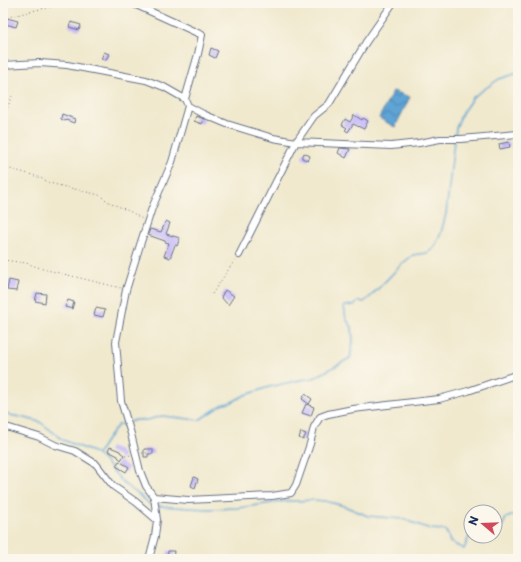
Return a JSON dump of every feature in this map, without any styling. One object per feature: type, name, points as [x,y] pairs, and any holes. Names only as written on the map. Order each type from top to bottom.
[{"type":"street","points":[[132,3],[202,35],[185,99]]},
{"type":"street","points":[[239,255],[296,142],[314,116],[329,104],[366,42],[393,3]]},
{"type":"street","points":[[3,65],[40,63],[60,65],[146,80],[164,87],[185,99],[188,106],[227,124],[273,138],[296,142],[391,146],[440,139],[461,139],[518,134]]},
{"type":"street","points":[[150,559],[157,520],[154,497],[146,486],[140,471],[121,401],[116,342],[126,290],[152,208],[172,162],[188,106]]},
{"type":"street","points":[[154,497],[188,500],[272,496],[291,493],[296,484],[310,444],[314,427],[320,417],[353,409],[439,400],[518,374]]},
{"type":"street","points":[[3,426],[75,451],[96,464],[113,486],[136,502],[157,520]]},
{"type":"path","points":[[3,18],[57,6],[63,3]]},
{"type":"path","points":[[3,119],[12,96]]},
{"type":"path","points":[[3,167],[38,176],[45,179],[49,183],[98,195],[147,222]]},
{"type":"path","points":[[212,294],[239,255]]},
{"type":"path","points":[[3,260],[26,263],[43,269],[126,290]]},
{"type":"water","points":[[393,91],[410,97],[395,127],[379,118]]},
{"type":"building","points":[[7,18],[18,21],[16,27],[5,24]]},
{"type":"building","points":[[71,22],[81,25],[79,30],[69,27]]},
{"type":"building","points":[[211,48],[218,51],[215,58],[209,55]]},
{"type":"building","points":[[104,52],[109,54],[106,60],[101,59]]},
{"type":"building","points":[[62,114],[75,119],[74,123],[61,119]]},
{"type":"building","points":[[354,115],[362,120],[363,118],[368,121],[364,129],[353,124],[348,132],[345,130],[347,128],[342,125],[345,119],[350,122]]},
{"type":"building","points":[[196,116],[204,119],[202,124],[194,121]]},
{"type":"building","points":[[509,142],[510,147],[500,149],[499,144]]},
{"type":"building","points":[[340,148],[350,149],[346,158],[338,153]]},
{"type":"building","points":[[304,153],[310,156],[308,161],[302,158]]},
{"type":"building","points":[[166,221],[170,223],[166,234],[180,238],[177,246],[175,245],[170,258],[164,256],[169,243],[148,235],[150,229],[161,232]]},
{"type":"building","points":[[9,280],[18,282],[16,291],[7,290]]},
{"type":"building","points":[[225,290],[234,296],[228,305],[221,297]]},
{"type":"building","points":[[37,293],[46,294],[45,303],[35,301]]},
{"type":"building","points":[[68,300],[74,302],[72,309],[65,307]]},
{"type":"building","points":[[96,308],[105,310],[103,317],[94,315]]},
{"type":"building","points":[[305,394],[312,399],[309,404],[302,399]]},
{"type":"building","points":[[306,404],[314,407],[311,416],[302,413]]},
{"type":"building","points":[[301,432],[306,434],[303,440],[299,438]]},
{"type":"building","points":[[110,447],[120,451],[124,455],[121,460],[118,456],[108,451]]},
{"type":"building","points":[[144,449],[153,449],[153,454],[148,454],[148,457],[144,457]]},
{"type":"building","points":[[119,461],[129,467],[126,472],[116,466]]},
{"type":"building","points":[[194,477],[198,479],[195,488],[191,486]]},
{"type":"building","points":[[168,551],[174,551],[173,559],[167,559]]},
{"type":"waterway","points":[[455,137],[456,128],[462,113],[473,97],[499,79],[518,73]]},
{"type":"waterway","points":[[130,422],[162,416],[199,420],[222,405],[232,402],[245,395],[269,387],[314,378],[350,358],[353,342],[352,327],[346,319],[344,306],[354,305],[359,301],[364,302],[413,255],[427,253],[434,248],[441,233],[446,214],[454,141]]},
{"type":"waterway","points":[[3,410],[10,415],[40,422],[63,440],[93,452],[102,459],[124,484],[152,505]]},
{"type":"waterway","points":[[97,455],[118,425],[126,423]]},
{"type":"waterway","points":[[158,506],[207,509],[238,508],[287,501],[325,501],[344,506],[368,516],[403,519],[430,529],[445,530],[450,542],[464,549],[466,544]]},
{"type":"waterway","points":[[503,525],[506,518],[514,515],[518,509]]}]
